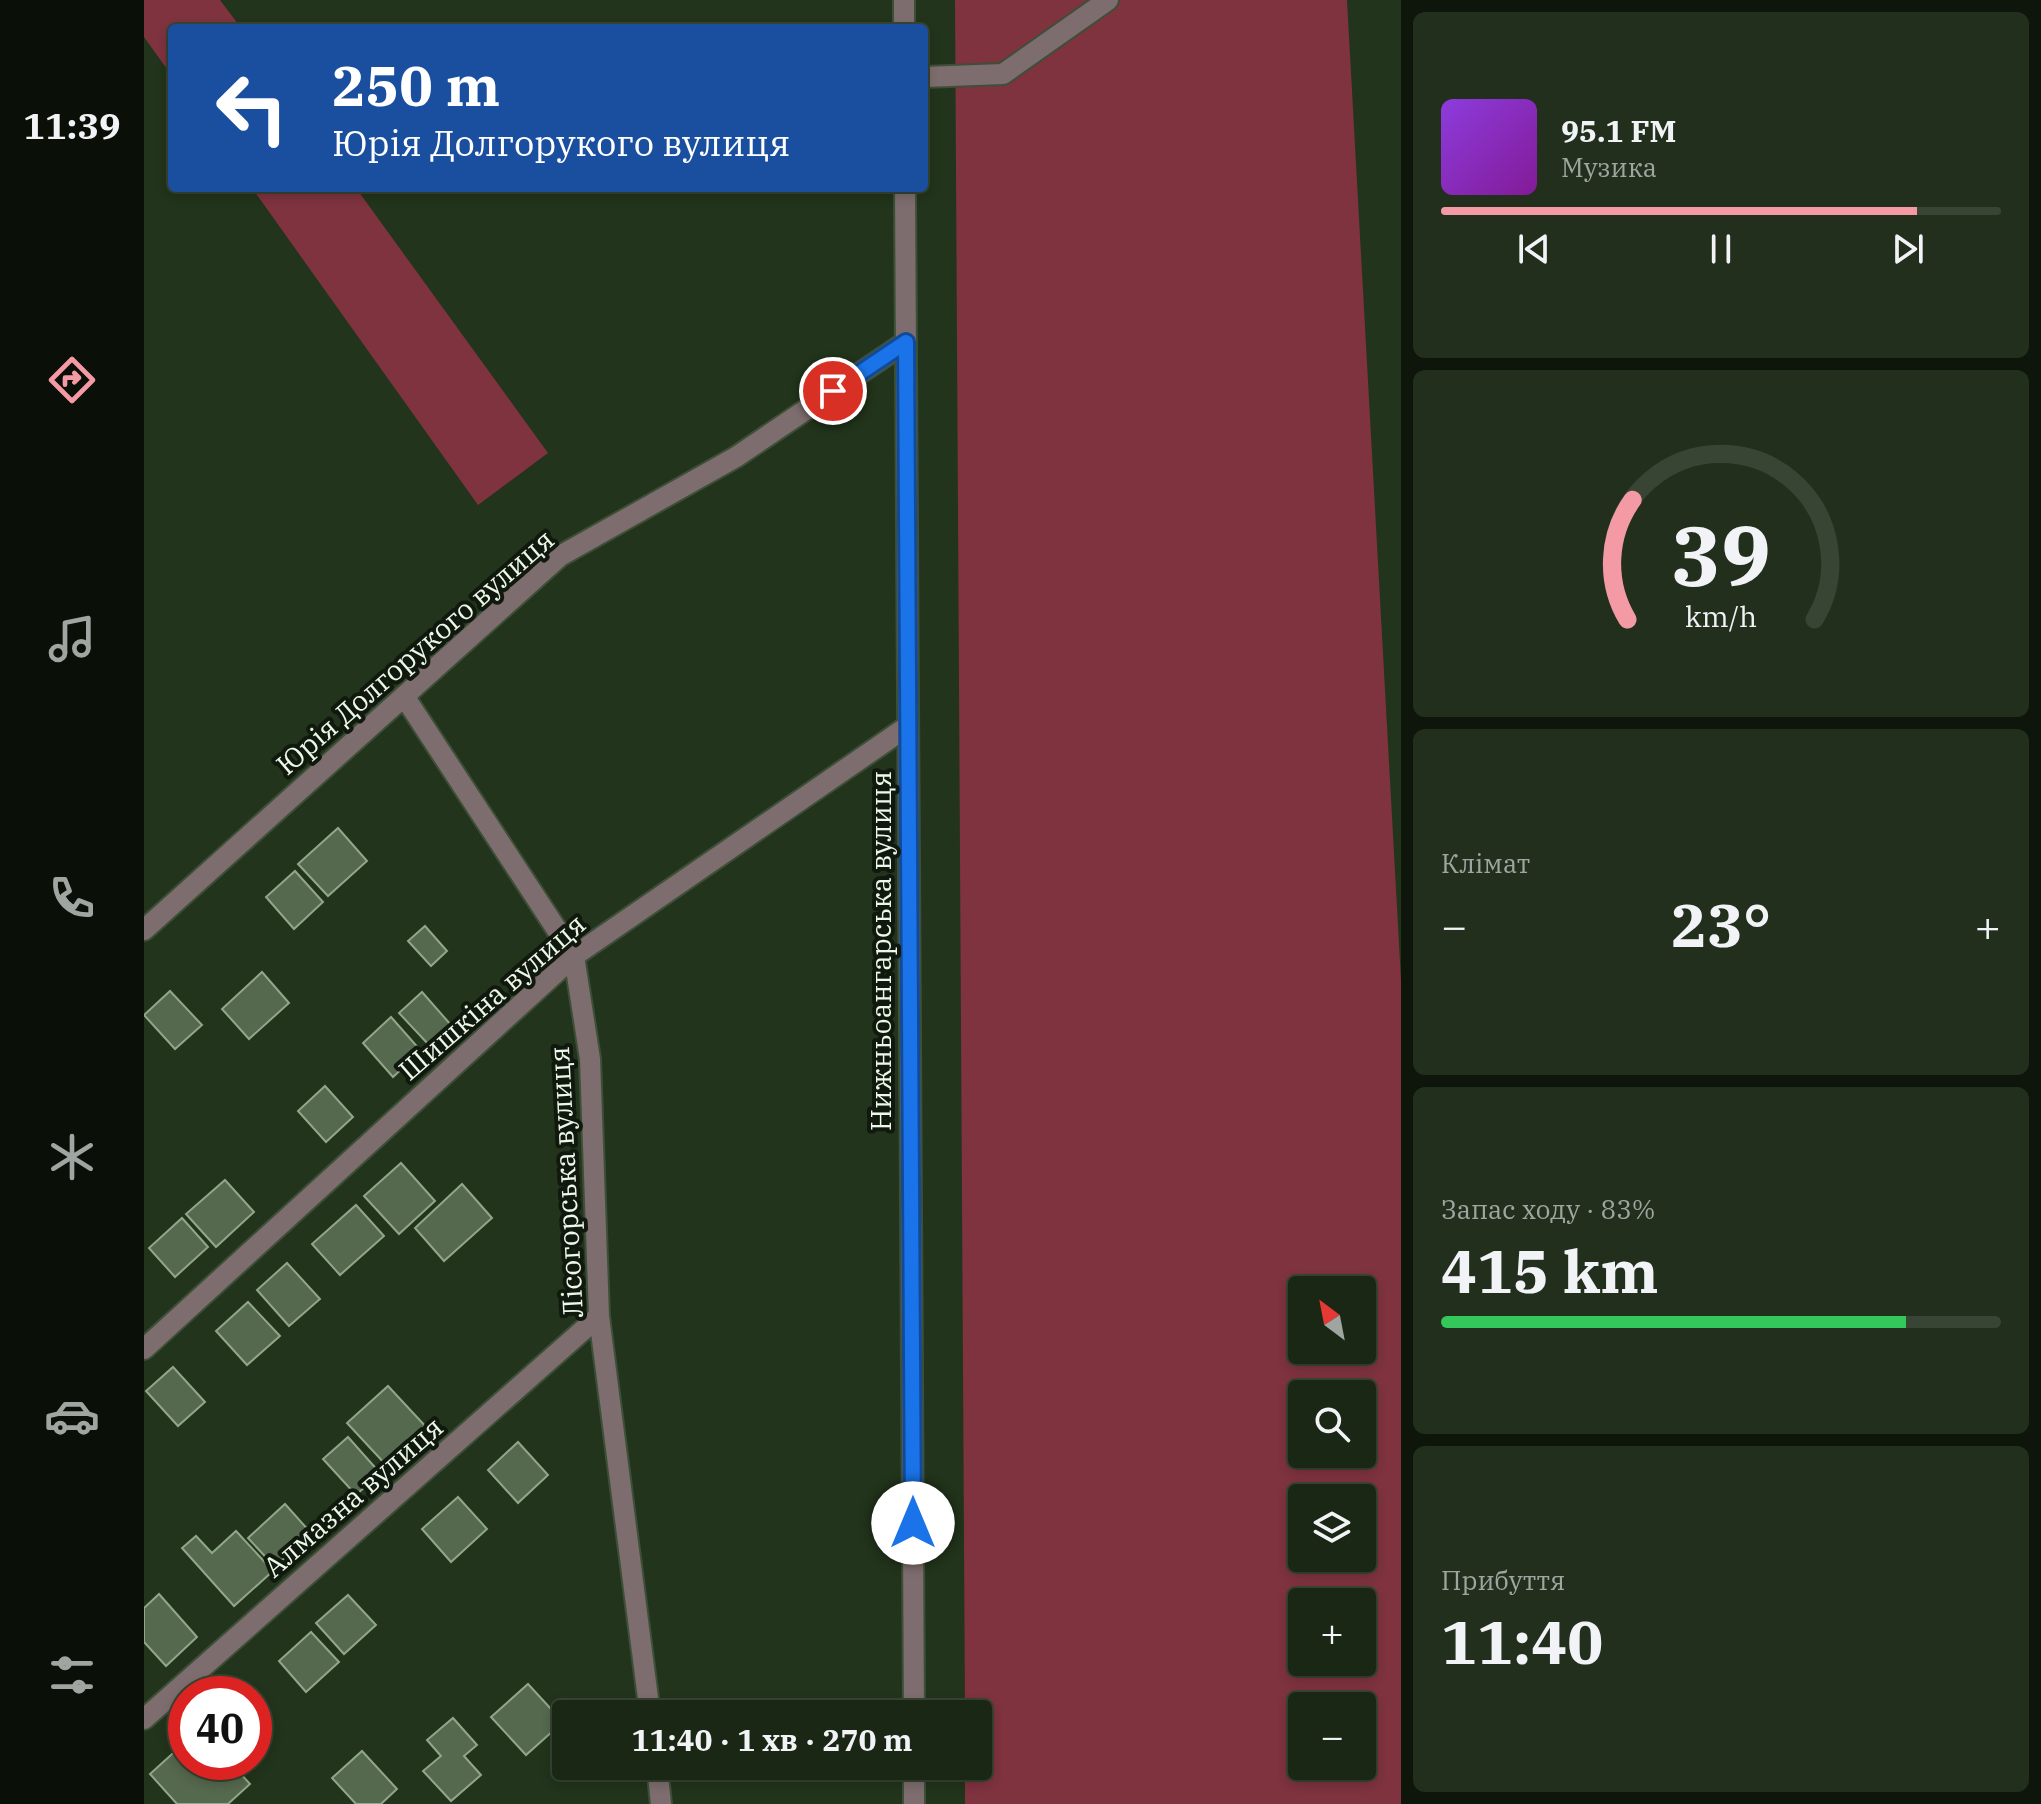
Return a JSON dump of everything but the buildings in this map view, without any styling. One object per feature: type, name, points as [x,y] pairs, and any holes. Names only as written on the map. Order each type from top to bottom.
[{"type":"street","points":[[904,0],[904,24]]},
{"type":"street","points":[[928,77],[1003,74],[1108,0]]},
{"type":"street","name":"Нижньоангарська вулиця","points":[[905,192],[914,1700]]},
{"type":"street","name":"Юрія Долгорукого вулиця","points":[[144,930],[560,556],[736,457],[906,342]]},
{"type":"street","name":"Лісогорська вулиця","points":[[404,696],[574,956],[590,1059],[599,1316],[648,1700]]},
{"type":"street","name":"Шишкіна вулиця","points":[[144,1349],[574,956],[908,726]]},
{"type":"street","name":"Алмазна вулиця","points":[[144,1719],[599,1316]]},
{"type":"street","points":[[658,1780],[661,1804]]},
{"type":"street","points":[[914,1780],[914,1804]]},
{"type":"shaded area","points":[[144,0],[220,0],[238,24],[168,24],[168,70],[144,37]]},
{"type":"shaded area","points":[[955,0],[1347,0],[1401,980],[1401,1804],[965,1804],[965,1780],[992,1780],[992,1700],[965,1700]]},
{"type":"shaded area","points":[[255,192],[359,192],[548,453],[478,505]]},
{"type":"route","points":[[833,391],[906,342],[913,1523]]}]
